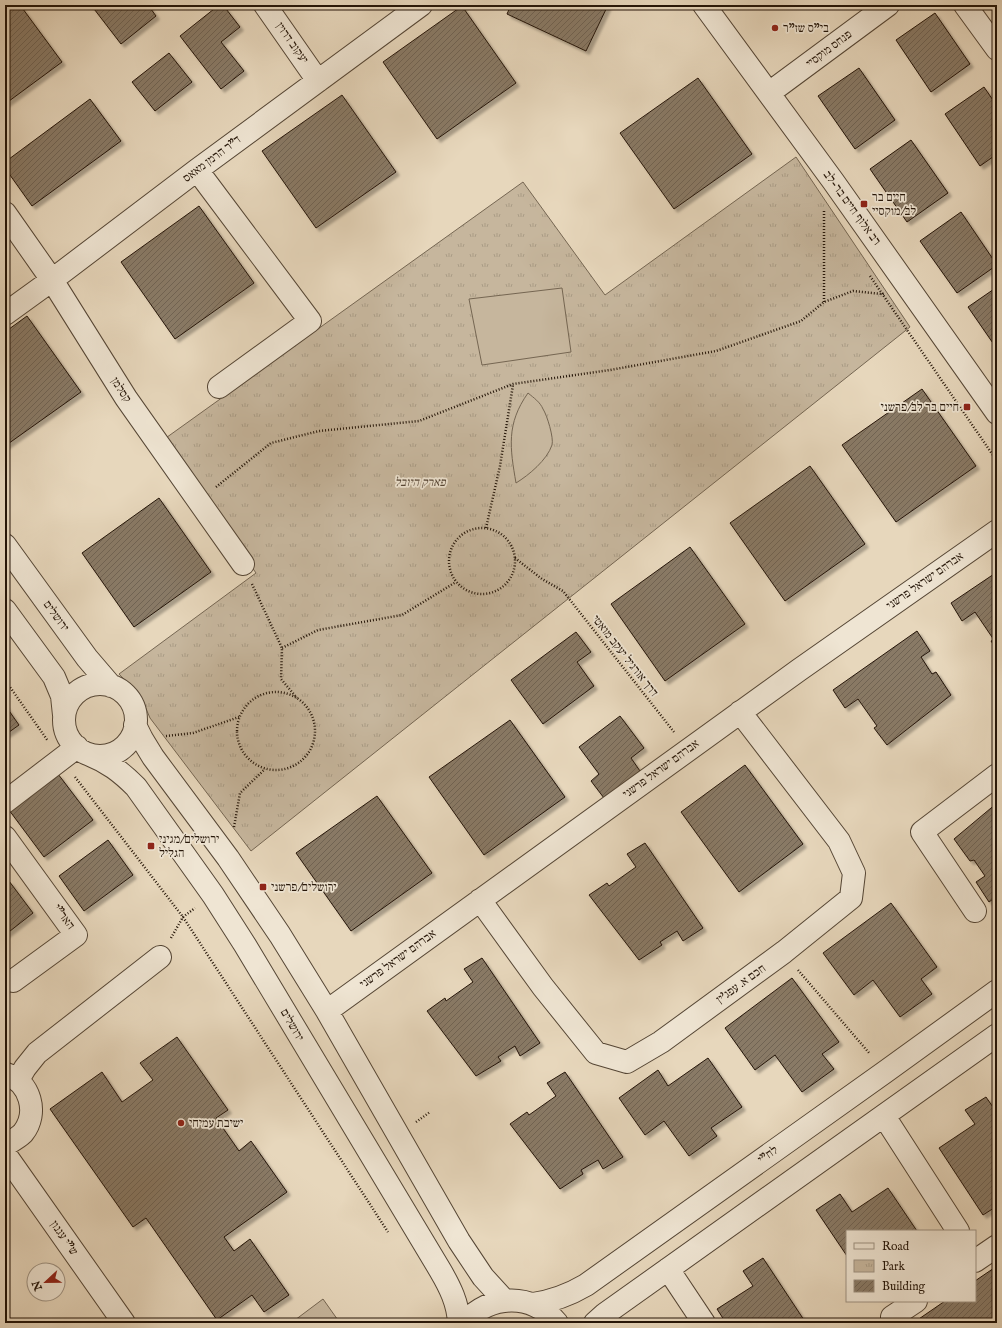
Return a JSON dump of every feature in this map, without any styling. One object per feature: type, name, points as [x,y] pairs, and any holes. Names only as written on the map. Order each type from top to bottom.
[{"type":"street","name":"יעקוב דרוין","points":[[265,5],[318,81]]},
{"type":"street","name":"ד\"ר הרמן מאאס","points":[[5,314],[421,5]]},
{"type":"street","name":"רב אלוף חיים בר-לב","points":[[704,5],[833,181],[997,413]]},
{"type":"street","name":"פנחס מוקסיי","points":[[769,93],[888,5]]},
{"type":"street","points":[[965,5],[997,49]]},
{"type":"street","points":[[197,170],[310,321],[219,387]]},
{"type":"street","name":"קסלמן","points":[[5,213],[52,280],[126,398],[243,564]]},
{"type":"street","name":"אברהם ישראל פרשני","points":[[327,1011],[740,712],[997,531]]},
{"type":"street","name":"ירושלים","points":[[5,545],[87,658],[111,686]]},
{"type":"street","points":[[5,610],[54,677],[62,696],[65,727],[75,754]]},
{"type":"street","points":[[64,715],[70,700],[81,689],[90,685],[100,684],[111,686],[125,694],[131,702],[135,712],[138,732],[153,757],[228,858],[280,935],[327,1011],[459,1241],[483,1277],[504,1300]]},
{"type":"street","name":"חכם א. עפג'ין","points":[[480,900],[543,987],[596,1053],[627,1062],[661,1042],[784,952],[851,898],[854,873],[839,841],[740,712]]},
{"type":"street","points":[[5,802],[75,754],[101,756],[113,753],[124,747],[131,737],[138,732]]},
{"type":"street","name":"ירושלים","points":[[75,754],[105,761],[136,787],[213,895],[271,988],[440,1270],[455,1300],[459,1323]]},
{"type":"street","points":[[975,911],[922,832],[997,775]]},
{"type":"street","name":"האר\"י","points":[[5,837],[76,935],[13,981]]},
{"type":"street","points":[[5,1145],[15,1140],[24,1132],[29,1122],[31,1111],[30,1100],[26,1089],[12,1077],[25,1068],[37,1053],[160,957]]},
{"type":"street","name":"לח\"י","points":[[533,1304],[560,1299],[586,1285],[997,991]]},
{"type":"street","points":[[595,1323],[668,1269],[997,1035]]},
{"type":"street","points":[[884,1116],[957,1230]]},
{"type":"street","name":"ש\"י עגנון","points":[[5,1154],[124,1323]]},
{"type":"street","points":[[976,1260],[997,1246]]},
{"type":"street","points":[[668,1269],[704,1323]]},
{"type":"street","points":[[464,1323],[471,1316],[486,1306],[504,1300],[514,1300],[533,1304],[542,1309],[557,1323]]},
{"type":"street","points":[[892,1317],[914,1302]]},
{"type":"path","points":[[824,302],[824,207],[833,181]]},
{"type":"path","points":[[199,501],[271,442],[319,431],[419,421],[513,384],[610,370],[716,351],[801,321],[824,302],[853,291],[882,294],[906,284]]},
{"type":"path","points":[[486,528],[500,466],[513,384]]},
{"type":"path","points":[[475,528],[486,528],[497,531],[506,538],[512,547],[515,558],[515,568],[511,578],[504,586],[494,592],[484,594],[474,594],[464,589],[456,582],[450,572],[448,561],[450,550],[456,540],[464,532],[475,528]]},
{"type":"path","name":"דרך אורגיל יעקב מואטי","points":[[515,558],[542,579],[563,591],[688,750]]},
{"type":"path","points":[[243,564],[282,648],[281,679],[309,711],[315,725],[314,739],[310,752],[300,762],[289,768],[275,770],[265,769],[253,762],[244,753],[238,740],[237,727],[240,717],[247,706],[257,697],[270,692],[288,694],[299,700]]},
{"type":"path","points":[[282,648],[318,630],[402,615],[456,582]]},
{"type":"path","points":[[5,680],[75,754],[391,1236]]},
{"type":"path","points":[[138,732],[193,733],[240,717]]},
{"type":"path","points":[[228,858],[240,793],[265,769]]},
{"type":"path","points":[[160,957],[183,917],[213,895]]},
{"type":"path","points":[[784,952],[885,1072]]},
{"type":"green space","name":"פארק היובל","points":[[796,157],[910,327],[251,851],[150,718],[141,697],[119,674],[256,573],[163,440],[523,182],[605,295]]},
{"type":"green space","points":[[562,288],[571,352],[482,365],[469,299]]},
{"type":"green space","points":[[528,393],[539,402],[545,412],[551,432],[552,445],[550,451],[542,462],[516,483],[511,447],[513,426],[521,404]]},
{"type":"green space","points":[[323,1299],[340,1323],[291,1323]]},
{"type":"building","points":[[5,5],[20,5],[62,62],[5,104]]},
{"type":"building","points":[[91,5],[148,5],[156,16],[121,44]]},
{"type":"building","points":[[219,5],[223,5],[240,27],[221,42],[244,71],[221,89],[180,36]]},
{"type":"building","points":[[511,5],[608,5],[586,51],[507,14]]},
{"type":"building","points":[[462,6],[516,83],[437,139],[383,62]]},
{"type":"building","points":[[935,13],[970,64],[931,92],[896,40]]},
{"type":"building","points":[[169,53],[192,82],[155,111],[132,82]]},
{"type":"building","points":[[859,68],[895,120],[855,149],[818,96]]},
{"type":"building","points":[[698,78],[752,154],[674,209],[620,133]]},
{"type":"building","points":[[984,87],[997,106],[997,154],[980,166],[945,114]]},
{"type":"building","points":[[342,95],[396,172],[316,228],[262,151]]},
{"type":"building","points":[[90,99],[121,141],[32,206],[5,168],[5,162]]},
{"type":"building","points":[[911,140],[948,193],[907,222],[870,169]]},
{"type":"building","points":[[997,182],[997,190],[993,184]]},
{"type":"building","points":[[199,206],[254,283],[175,339],[121,262]]},
{"type":"building","points":[[961,212],[997,265],[957,293],[920,241]]},
{"type":"building","points":[[997,287],[997,349],[968,307]]},
{"type":"building","points":[[27,316],[81,392],[5,446],[5,332]]},
{"type":"building","points":[[922,389],[976,466],[896,522],[842,445]]},
{"type":"building","points":[[810,466],[865,544],[785,601],[730,523]]},
{"type":"building","points":[[159,498],[211,572],[134,627],[82,553]]},
{"type":"building","points":[[690,547],[745,624],[665,681],[611,604]]},
{"type":"building","points":[[997,572],[997,650],[991,641],[994,640],[975,612],[962,621],[951,603]]},
{"type":"building","points":[[917,631],[930,651],[921,657],[932,674],[936,672],[951,695],[887,745],[874,728],[877,726],[858,699],[845,708],[833,690]]},
{"type":"building","points":[[576,632],[591,652],[577,662],[594,686],[543,724],[511,680]]},
{"type":"building","points":[[5,705],[19,725],[5,735]]},
{"type":"building","points":[[620,716],[644,748],[631,758],[640,771],[604,798],[591,781],[599,774],[579,747]]},
{"type":"building","points":[[510,720],[565,797],[484,855],[429,777]]},
{"type":"building","points":[[745,765],[803,844],[739,892],[681,812]]},
{"type":"building","points":[[58,774],[93,820],[44,857],[9,810]]},
{"type":"building","points":[[377,796],[432,873],[351,931],[296,853]]},
{"type":"building","points":[[997,803],[997,896],[989,902],[976,882],[985,876],[974,860],[970,861],[954,839]]},
{"type":"building","points":[[108,840],[133,875],[84,911],[59,876]]},
{"type":"building","points":[[645,843],[703,928],[683,941],[677,931],[660,942],[662,945],[639,960],[589,895],[607,883],[609,886],[636,867],[627,854]]},
{"type":"building","points":[[9,881],[33,913],[5,935],[5,885]]},
{"type":"building","points":[[891,903],[937,967],[921,979],[932,994],[900,1017],[873,980],[854,995],[823,953]]},
{"type":"building","points":[[482,958],[540,1043],[520,1056],[515,1046],[498,1057],[501,1061],[476,1076],[427,1011],[445,998],[446,1001],[473,982],[464,969]]},
{"type":"building","points":[[792,978],[839,1042],[822,1054],[834,1069],[802,1092],[775,1055],[755,1070],[725,1028]]},
{"type":"building","points":[[177,1037],[228,1110],[216,1118],[239,1151],[251,1141],[287,1192],[224,1237],[234,1251],[250,1239],[289,1295],[264,1312],[252,1295],[217,1320],[146,1218],[133,1227],[50,1109],[102,1072],[122,1102],[153,1080],[140,1063]]},
{"type":"building","points":[[708,1058],[742,1107],[711,1128],[717,1136],[689,1156],[664,1121],[645,1135],[619,1098],[658,1070],[668,1086]]},
{"type":"building","points":[[565,1072],[623,1157],[603,1169],[598,1160],[581,1170],[583,1174],[560,1189],[510,1124],[527,1112],[529,1115],[556,1096],[547,1083]]},
{"type":"building","points":[[986,1097],[997,1113],[997,1206],[983,1215],[939,1148],[975,1124],[965,1110]]},
{"type":"building","points":[[888,1188],[916,1230],[846,1230],[846,1255],[816,1210],[840,1194],[852,1212]]},
{"type":"building","points":[[763,1258],[806,1323],[726,1323],[717,1309],[753,1286],[743,1271]]},
{"type":"building","points":[[997,1266],[997,1323],[913,1323],[944,1302],[976,1302],[976,1280]]},
{"type":"place","name":"בי\"ס שז\"ר","points":[[775,28]]},
{"type":"place","name":"חיים בר לב/מוקסיי","points":[[864,204]]},
{"type":"place","name":"חיים בר לב/פרשני","points":[[967,407]]},
{"type":"place","name":"ירושלים/מגיני הגליל","points":[[151,846]]},
{"type":"place","name":"ירושלים/פרשני","points":[[263,887]]},
{"type":"place","name":"ישיבת עמיחי","points":[[181,1123]]}]
